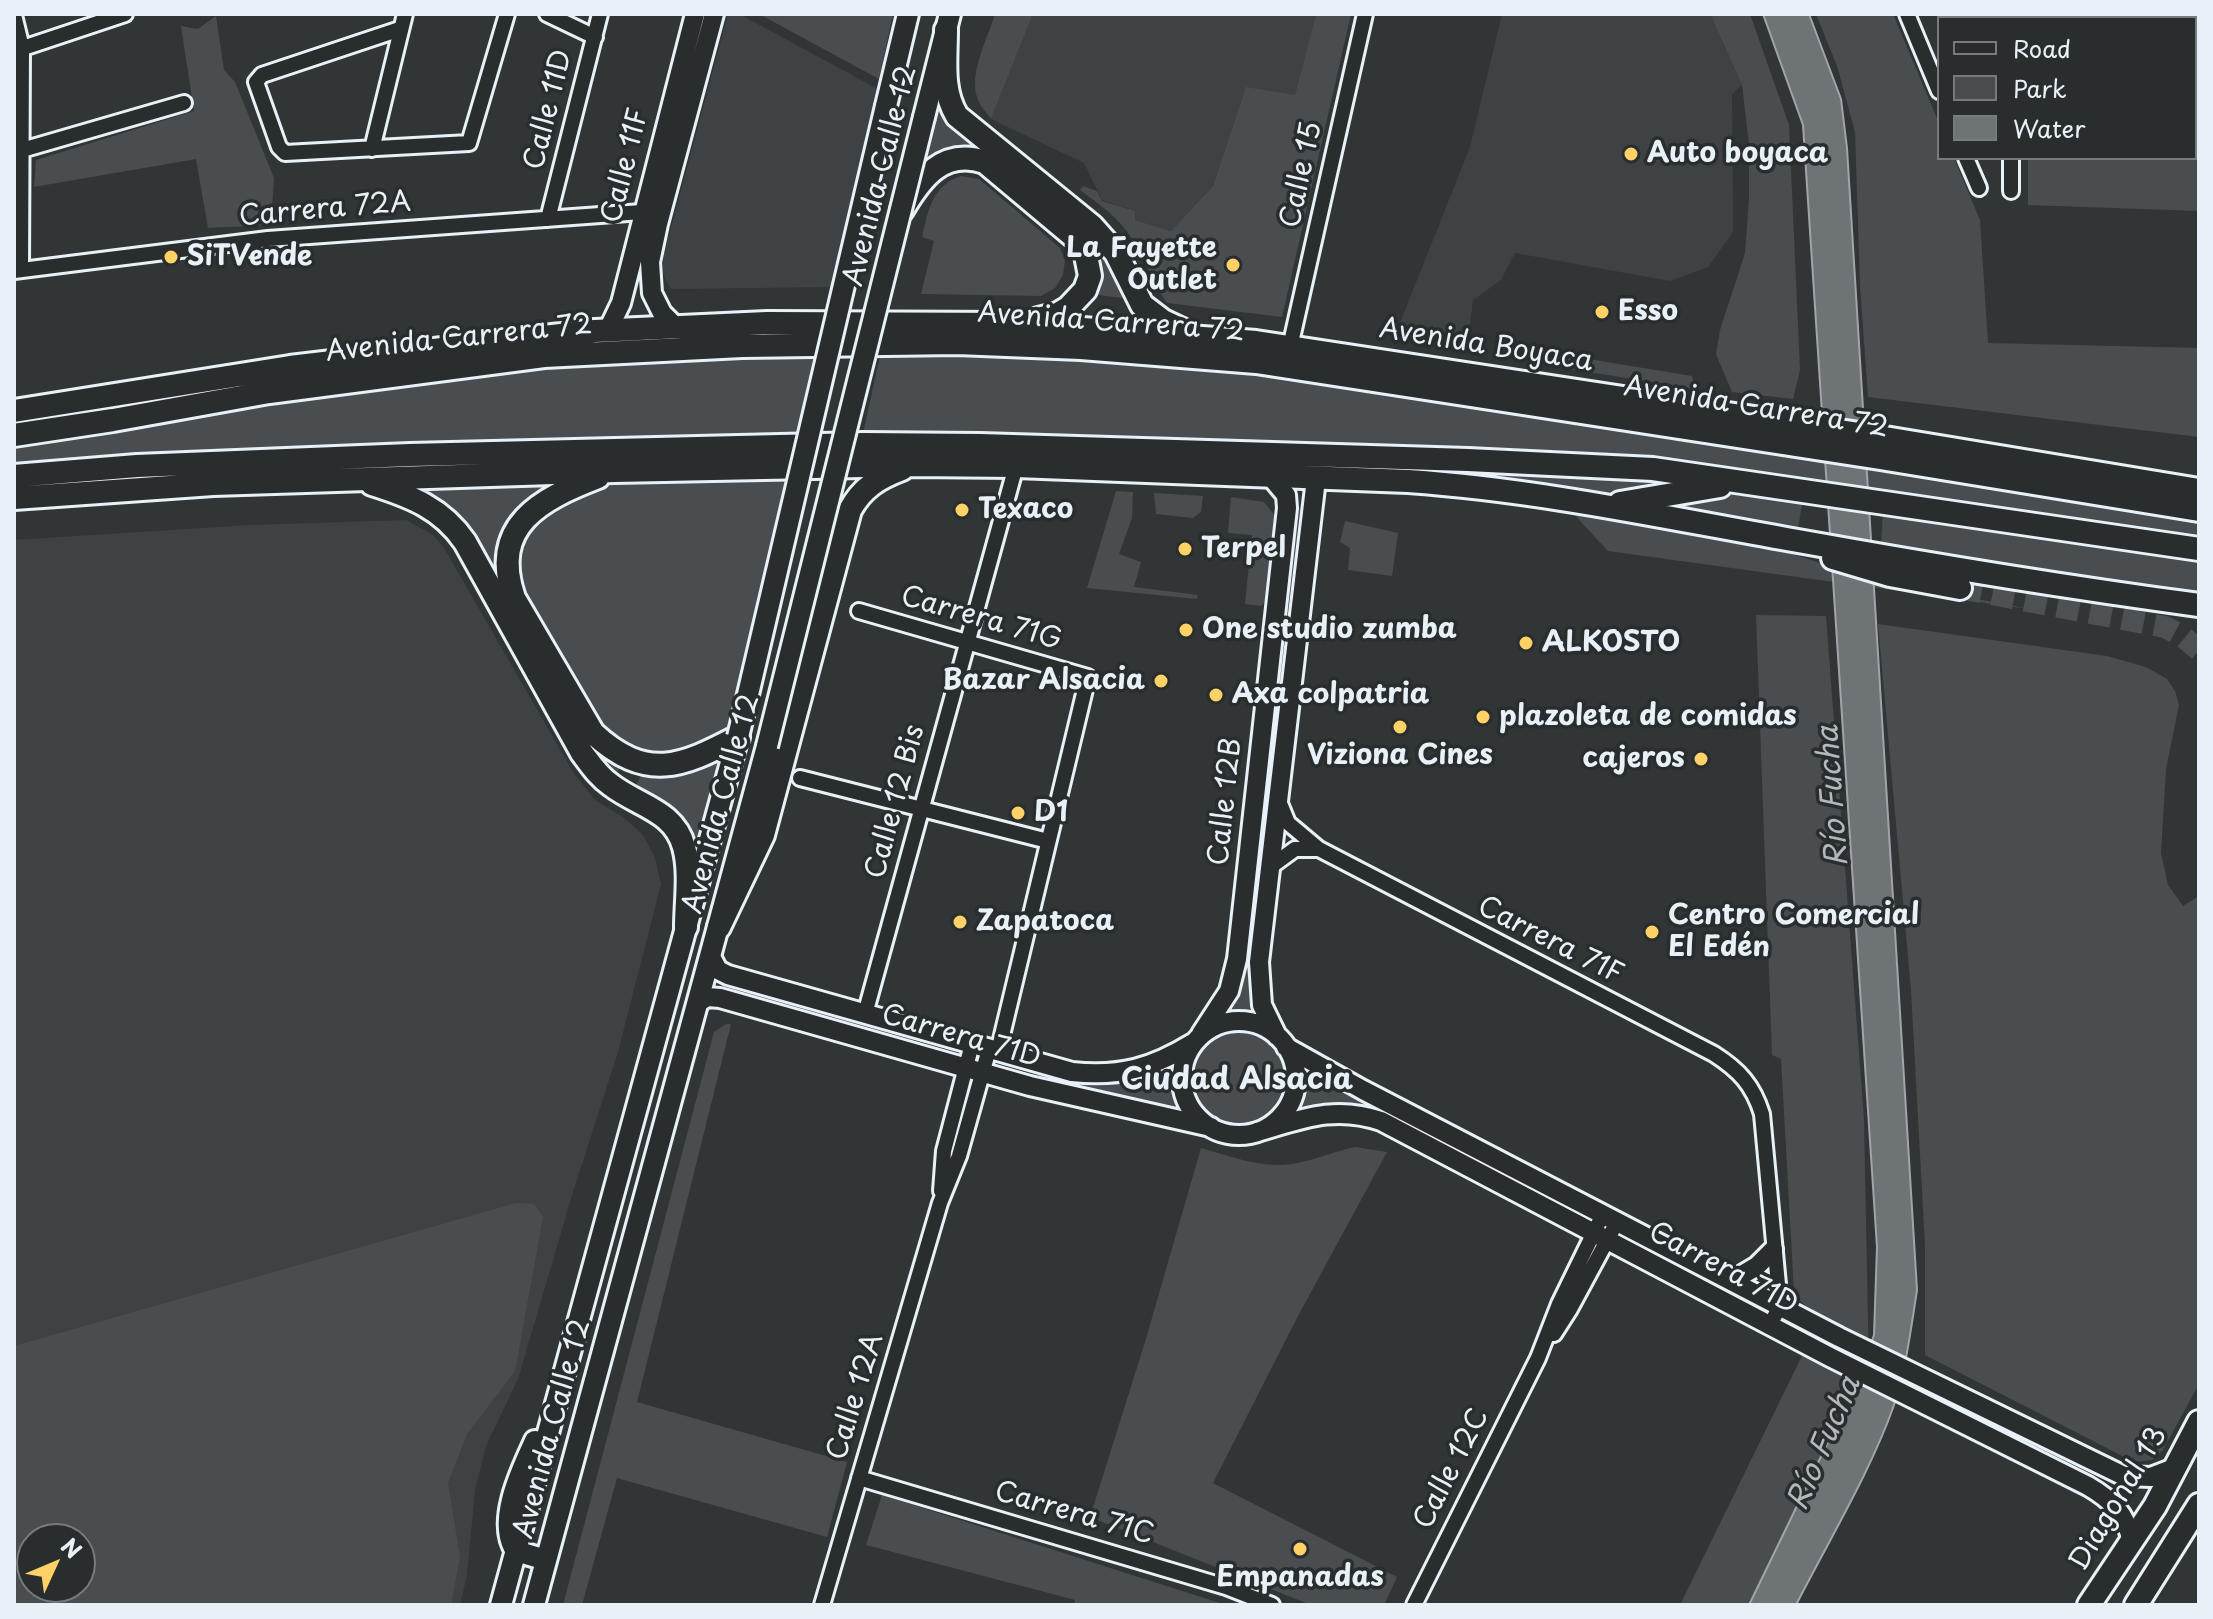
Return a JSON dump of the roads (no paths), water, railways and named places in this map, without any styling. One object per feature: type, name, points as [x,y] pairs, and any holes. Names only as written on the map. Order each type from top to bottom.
[{"type":"main road","name":"Avenida Calle 12","points":[[501,1605],[738,737],[908,14]]},
{"type":"main road","name":"Avenida Calle 12","points":[[534,1605],[767,746],[948,22]]},
{"type":"main road","points":[[948,22],[945,86],[950,105],[957,116],[1108,241],[1137,298],[1150,313],[1174,327],[1227,349]]},
{"type":"main road","points":[[901,211],[914,189],[940,165],[954,158],[970,157],[985,162],[1072,232],[1084,245],[1089,259],[1090,276],[1085,290],[1075,303],[1058,314],[1016,324]]},
{"type":"main road","points":[[896,343],[958,324]]},
{"type":"main road","name":"Avenida Carrera 72","points":[[14,411],[290,367],[608,330],[675,326],[1016,324],[1164,334],[1408,385],[1643,421],[1796,435],[2199,490]]},
{"type":"main road","name":"Avenida Carrera 72","points":[[14,435],[269,392],[544,356],[742,346],[896,343],[1081,348],[1290,347],[1358,357]]},
{"type":"main road","points":[[1358,357],[1408,385]]},
{"type":"main road","name":"Avenida Boyaca","points":[[1358,357],[1681,407],[1796,435]]},
{"type":"main road","points":[[1643,421],[1681,407]]},
{"type":"main road","points":[[14,476],[149,465],[862,444],[1468,460],[1639,468],[2199,549]]},
{"type":"main road","name":"Avenida Carrera 72","points":[[1880,447],[2199,510]]},
{"type":"main road","points":[[645,448],[698,469]]},
{"type":"main road","points":[[719,927],[763,835],[850,510],[870,485],[881,477],[912,465]]},
{"type":"main road","points":[[14,498],[146,487],[356,479],[912,465],[1016,466],[1461,485],[1758,534],[1880,563],[1960,588]]},
{"type":"main road","points":[[614,471],[546,499],[520,524],[507,570],[514,598],[593,733],[610,748],[643,763],[665,765],[686,762],[738,737]]},
{"type":"main road","points":[[356,479],[417,500],[447,519],[465,542],[582,753],[610,785],[662,814],[675,827],[684,846],[687,867],[686,927]]},
{"type":"main road","points":[[1603,506],[1742,482]]},
{"type":"main road","points":[[2175,487],[2199,483]]},
{"type":"main road","points":[[1880,563],[2199,605]]},
{"type":"main road","name":"Diagonal 13","points":[[2089,1605],[2132,1542],[2177,1467],[2199,1422]]},
{"type":"main road","points":[[2136,1605],[2199,1505]]},
{"type":"main road","points":[[516,1551],[546,1560]]},
{"type":"street","points":[[18,50],[125,14]]},
{"type":"street","points":[[372,149],[405,14]]},
{"type":"street","points":[[400,29],[262,75],[256,82],[279,147],[285,153],[469,143],[507,14]]},
{"type":"street","points":[[547,14],[595,37]]},
{"type":"street","name":"Calle 11D","points":[[548,219],[600,14]]},
{"type":"street","name":"Calle 11F","points":[[608,330],[621,303],[695,14]]},
{"type":"street","name":"Calle 11F","points":[[675,326],[662,313],[652,293],[650,262],[714,14]]},
{"type":"street","name":"Calle 15","points":[[1290,347],[1365,14]]},
{"type":"street","points":[[1907,14],[1937,86]]},
{"type":"street","points":[[14,15],[22,150],[18,271]]},
{"type":"street","points":[[22,150],[184,103]]},
{"type":"street","points":[[1967,160],[1979,188]]},
{"type":"street","points":[[2011,160],[2011,191]]},
{"type":"street","name":"Carrera 72A","points":[[18,271],[268,239],[642,212]]},
{"type":"street","name":"Calle 12 Bis","points":[[865,1014],[1016,466]]},
{"type":"street","name":"Calle 12B","points":[[1197,1038],[1229,991],[1237,959],[1287,508],[1286,495],[1271,477]]},
{"type":"street","name":"Calle 12B","points":[[1282,1042],[1262,1005],[1259,962],[1316,479]]},
{"type":"street","name":"Carrera 71G","points":[[859,611],[1088,677]]},
{"type":"street","name":"Calle 12A","points":[[822,1605],[940,1203],[944,1151],[974,1070],[986,1048],[1048,841],[1088,677]]},
{"type":"street","points":[[800,778],[1048,841]]},
{"type":"street","name":"Carrera 71F","points":[[1278,796],[1288,823],[1319,849],[1729,1064],[1752,1086],[1762,1114],[1773,1250]]},
{"type":"street","points":[[1269,868],[1295,849],[1319,849]]},
{"type":"street","name":"Carrera 71D","points":[[710,955],[718,970],[728,975],[1072,1072],[1118,1074],[1162,1060],[1197,1038]]},
{"type":"street","name":"Carrera 71D","points":[[699,1002],[707,997],[720,998],[1073,1097],[1211,1127]]},
{"type":"street","points":[[1239,1021],[1253,1023],[1282,1042],[1296,1076],[1292,1097],[1282,1115],[1257,1132],[1230,1134],[1211,1127],[1194,1113],[1182,1083],[1184,1062],[1197,1038],[1213,1027],[1239,1021]]},
{"type":"street","name":"Carrera 71D","points":[[1282,1042],[1363,1090],[1839,1337],[2124,1476],[2151,1477],[2177,1467]]},
{"type":"street","name":"Carrera 71D","points":[[1257,1132],[1318,1114],[1345,1112],[1381,1121],[1830,1357],[2105,1496],[2123,1516],[2132,1542]]},
{"type":"street","name":"Calle 12C","points":[[1414,1605],[1538,1358],[1559,1304],[1610,1218]]},
{"type":"street","points":[[1732,1281],[1757,1266],[1773,1250]]},
{"type":"street","points":[[1770,1325],[1780,1306],[1773,1250]]},
{"type":"street","name":"Carrera 71C","points":[[859,1478],[1226,1587],[1272,1605]]},
{"type":"water","points":[[1763,14],[1809,14],[1841,99],[1847,148],[1917,1290],[1908,1348],[1894,1405],[1861,1481],[1796,1605],[1749,1605],[1858,1380],[1874,1335],[1877,1247],[1803,125]]},
{"type":"tunnel","points":[[1960,588],[2165,627],[2199,650]]},
{"type":"place","name":"Auto boyaca","points":[[1631,154]]},
{"type":"place","name":"SiTVende","points":[[171,257]]},
{"type":"place","name":"La Fayette Outlet","points":[[1233,265]]},
{"type":"place","name":"Esso","points":[[1602,312]]},
{"type":"place","name":"Texaco","points":[[962,510]]},
{"type":"place","name":"Terpel","points":[[1185,549]]},
{"type":"place","name":"One studio zumba","points":[[1186,630]]},
{"type":"place","name":"ALKOSTO","points":[[1526,643]]},
{"type":"place","name":"Bazar Alsacia","points":[[1161,681]]},
{"type":"place","name":"Axa colpatria","points":[[1216,695]]},
{"type":"place","name":"plazoleta de comidas","points":[[1483,717]]},
{"type":"place","name":"Viziona Cines","points":[[1400,727]]},
{"type":"place","name":"cajeros","points":[[1701,759]]},
{"type":"place","name":"D1","points":[[1018,813]]},
{"type":"place","name":"Zapatoca","points":[[960,922]]},
{"type":"place","name":"Centro Comercial El Edén","points":[[1652,932]]},
{"type":"place","name":"Empanadas","points":[[1300,1549]]},
{"type":"district","name":"Ciudad Alsacia","points":[[1237,1081]]},
{"type":"water label","name":"Río Fucha","points":[[1834,796]]},
{"type":"water label","name":"Río Fucha","points":[[1825,1444]]}]
